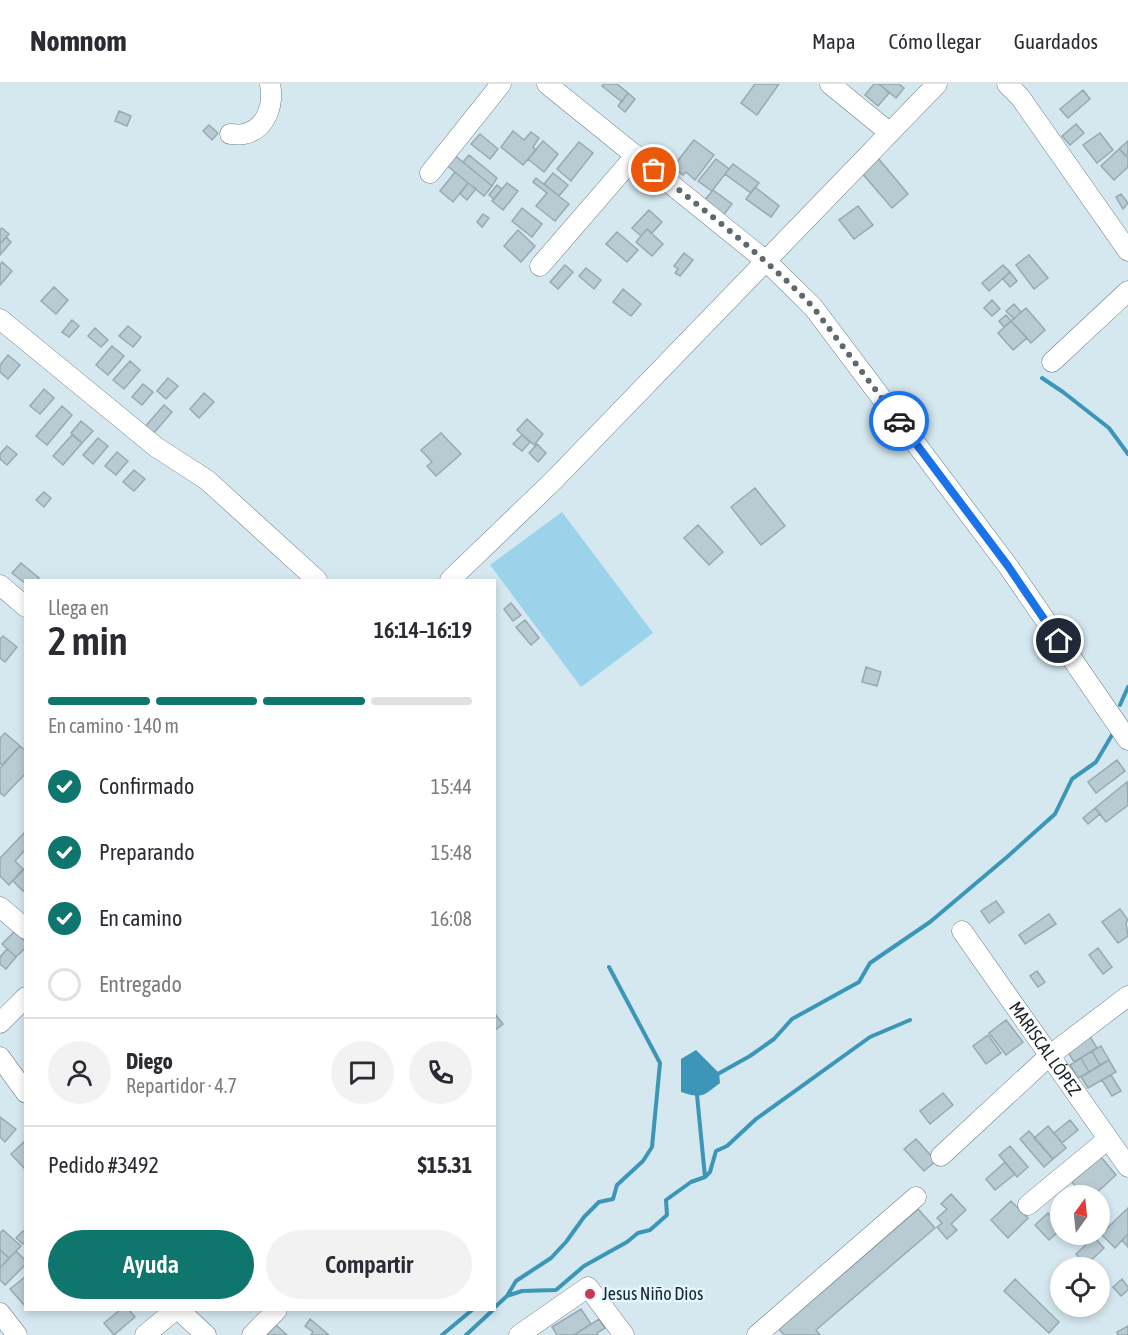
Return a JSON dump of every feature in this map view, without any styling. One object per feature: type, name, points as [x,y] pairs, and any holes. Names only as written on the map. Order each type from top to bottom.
[{"type":"street","points":[[230,134],[245,134],[262,123],[270,110],[270,84]]},
{"type":"street","points":[[430,173],[501,84]]},
{"type":"street","points":[[547,84],[766,261],[813,307],[1008,566],[1128,740]]},
{"type":"street","points":[[830,84],[890,133]]},
{"type":"street","points":[[451,579],[553,481],[937,84]]},
{"type":"street","points":[[1007,84],[1020,97],[1128,251]]},
{"type":"street","points":[[540,266],[636,155]]},
{"type":"street","points":[[1052,362],[1128,291]]},
{"type":"street","points":[[2,326],[156,447],[207,480],[316,579]]},
{"type":"street","points":[[0,585],[24,605]]},
{"type":"street","points":[[0,907],[24,927]]},
{"type":"street","name":"MARISCAL LÓPEZ","points":[[962,931],[1128,1167]]},
{"type":"street","points":[[941,1156],[1049,1056],[1128,996]]},
{"type":"street","points":[[0,1023],[24,1000]]},
{"type":"street","points":[[0,1057],[24,1090]]},
{"type":"street","points":[[1028,1205],[1108,1139]]},
{"type":"street","points":[[757,1335],[916,1197]]},
{"type":"street","points":[[519,1335],[588,1287],[624,1335]]},
{"type":"street","points":[[145,1335],[176,1311]]},
{"type":"street","points":[[178,1311],[206,1335]]},
{"type":"street","points":[[252,1335],[277,1311]]},
{"type":"street","points":[[0,1313],[17,1335]]},
{"type":"shaded area","points":[[562,512],[653,633],[581,687],[490,565]]},
{"type":"shaded area","points":[[696,1050],[719,1073],[720,1083],[698,1096],[681,1092],[681,1059]]},
{"type":"building","points":[[617,84],[628,93],[622,102],[602,86]]},
{"type":"building","points":[[755,84],[779,84],[757,115],[741,103]]},
{"type":"building","points":[[874,84],[879,84],[889,93],[878,106],[865,95]]},
{"type":"building","points":[[879,84],[899,84],[904,88],[896,98]]},
{"type":"building","points":[[1083,90],[1090,99],[1068,118],[1060,109]]},
{"type":"building","points":[[628,93],[635,99],[625,112],[618,106]]},
{"type":"building","points":[[119,111],[131,116],[127,126],[115,121]]},
{"type":"building","points":[[1076,124],[1084,133],[1070,145],[1062,136]]},
{"type":"building","points":[[209,125],[218,133],[212,140],[203,131]]},
{"type":"building","points":[[513,131],[524,140],[531,132],[539,138],[533,147],[536,150],[523,165],[501,147]]},
{"type":"building","points":[[1100,133],[1113,150],[1097,163],[1083,145]]},
{"type":"building","points":[[480,134],[498,149],[490,159],[471,144]]},
{"type":"building","points":[[694,140],[714,155],[695,180],[686,172],[683,175],[675,169],[677,166],[675,164]]},
{"type":"building","points":[[543,141],[558,154],[544,172],[528,159]]},
{"type":"building","points":[[1128,141],[1128,155],[1127,156],[1119,149]]},
{"type":"building","points":[[579,142],[593,153],[571,181],[557,169]]},
{"type":"building","points":[[1119,149],[1128,158],[1128,167],[1114,180],[1101,166]]},
{"type":"building","points":[[453,154],[492,186],[484,196],[445,164]]},
{"type":"building","points":[[469,155],[497,178],[492,186],[463,162]]},
{"type":"building","points":[[878,158],[908,194],[892,208],[861,172]]},
{"type":"building","points":[[716,159],[729,169],[712,191],[698,181]]},
{"type":"building","points":[[733,164],[759,183],[751,193],[725,174]]},
{"type":"building","points":[[455,172],[468,183],[453,202],[440,191]]},
{"type":"building","points":[[553,173],[568,185],[559,196],[544,184]]},
{"type":"building","points":[[536,178],[569,204],[555,221],[536,206],[547,193],[533,182]]},
{"type":"building","points":[[468,183],[476,189],[467,200],[460,194]]},
{"type":"building","points":[[507,183],[518,191],[503,210],[492,201]]},
{"type":"building","points":[[497,185],[502,189],[494,199],[489,195]]},
{"type":"building","points":[[755,187],[779,206],[771,217],[746,199]]},
{"type":"building","points":[[713,190],[732,204],[722,217],[703,202]]},
{"type":"building","points":[[1121,194],[1128,203],[1123,209],[1116,197]]},
{"type":"building","points":[[858,206],[873,225],[854,239],[839,220]]},
{"type":"building","points":[[522,208],[542,224],[532,237],[512,221]]},
{"type":"building","points":[[649,210],[662,222],[652,233],[647,229],[641,236],[632,228]]},
{"type":"building","points":[[483,214],[489,218],[482,227],[477,222]]},
{"type":"building","points":[[2,228],[9,234],[0,244],[0,230]]},
{"type":"building","points":[[647,229],[663,244],[652,256],[636,242]]},
{"type":"building","points":[[518,230],[535,246],[521,262],[504,246]]},
{"type":"building","points":[[617,232],[638,250],[627,262],[606,244]]},
{"type":"building","points":[[6,237],[11,242],[0,255],[0,244]]},
{"type":"building","points":[[684,253],[693,260],[680,276],[675,273],[678,269],[674,266]]},
{"type":"building","points":[[1029,255],[1048,278],[1034,289],[1016,265]]},
{"type":"building","points":[[2,262],[12,271],[0,285],[0,265]]},
{"type":"building","points":[[565,265],[573,272],[558,289],[550,282]]},
{"type":"building","points":[[1003,265],[1010,272],[989,291],[982,283]]},
{"type":"building","points":[[586,268],[601,280],[594,289],[579,276]]},
{"type":"building","points":[[1010,272],[1017,281],[1010,287],[1003,279]]},
{"type":"building","points":[[54,287],[68,300],[56,314],[41,301]]},
{"type":"building","points":[[623,289],[641,304],[631,316],[613,302]]},
{"type":"building","points":[[992,300],[1000,309],[992,316],[984,308]]},
{"type":"building","points":[[1014,304],[1021,312],[1014,319],[1006,311]]},
{"type":"building","points":[[1026,308],[1045,330],[1031,343],[1011,321]]},
{"type":"building","points":[[1006,315],[1011,321],[1004,327],[999,321]]},
{"type":"building","points":[[72,320],[79,326],[69,337],[62,332]]},
{"type":"building","points":[[1011,321],[1027,338],[1013,350],[998,333]]},
{"type":"building","points":[[128,326],[141,337],[133,347],[119,336]]},
{"type":"building","points":[[95,328],[108,340],[101,347],[88,336]]},
{"type":"building","points":[[112,346],[124,356],[108,375],[96,365]]},
{"type":"building","points":[[8,355],[20,365],[8,379],[0,372],[0,365]]},
{"type":"building","points":[[130,361],[140,370],[124,389],[113,380]]},
{"type":"building","points":[[168,378],[178,386],[166,399],[157,391]]},
{"type":"building","points":[[143,384],[153,392],[142,405],[132,397]]},
{"type":"building","points":[[44,389],[54,398],[40,414],[30,406]]},
{"type":"building","points":[[204,393],[214,402],[199,418],[190,409]]},
{"type":"building","points":[[164,405],[172,412],[152,435],[144,428]]},
{"type":"building","points":[[62,406],[72,415],[47,445],[36,436]]},
{"type":"building","points":[[527,419],[543,434],[534,445],[517,430]]},
{"type":"building","points":[[81,421],[93,431],[82,443],[71,433]]},
{"type":"building","points":[[441,433],[461,454],[436,476],[427,466],[432,462],[421,450]]},
{"type":"building","points":[[72,435],[82,443],[63,465],[53,456]]},
{"type":"building","points":[[522,435],[530,442],[522,451],[513,444]]},
{"type":"building","points":[[98,438],[108,446],[93,464],[83,455]]},
{"type":"building","points":[[537,444],[546,453],[538,462],[529,453]]},
{"type":"building","points":[[7,446],[17,454],[7,465],[0,459],[0,454]]},
{"type":"building","points":[[117,452],[128,461],[116,475],[105,466]]},
{"type":"building","points":[[134,470],[145,479],[134,491],[123,482]]},
{"type":"building","points":[[755,488],[785,526],[761,545],[731,507]]},
{"type":"building","points":[[44,492],[51,498],[44,507],[36,500]]},
{"type":"building","points":[[698,525],[723,552],[709,565],[684,538]]},
{"type":"building","points":[[21,563],[39,578],[24,579],[24,582],[12,573]]},
{"type":"building","points":[[511,603],[521,615],[513,621],[504,609]]},
{"type":"building","points":[[525,620],[539,638],[531,645],[516,627]]},
{"type":"building","points":[[3,636],[17,647],[5,662],[0,658],[0,639]]},
{"type":"building","points":[[866,667],[881,672],[877,686],[862,682]]},
{"type":"building","points":[[5,733],[20,746],[2,765],[0,764],[0,738]]},
{"type":"building","points":[[20,746],[24,749],[24,775],[4,796],[0,793],[0,768]]},
{"type":"building","points":[[1117,760],[1125,771],[1096,793],[1088,782]]},
{"type":"building","points":[[1127,782],[1128,805],[1106,822],[1095,808]]},
{"type":"building","points":[[1095,808],[1100,814],[1088,824],[1083,818]]},
{"type":"building","points":[[24,833],[24,851],[15,861],[23,869],[9,885],[0,876],[0,858]]},
{"type":"building","points":[[24,869],[24,890],[13,881]]},
{"type":"building","points":[[996,901],[1004,912],[989,923],[981,911]]},
{"type":"building","points":[[1120,909],[1128,920],[1126,923],[1128,936],[1118,943],[1102,922]]},
{"type":"building","points":[[1049,914],[1056,924],[1025,944],[1019,935]]},
{"type":"building","points":[[14,932],[24,940],[24,949],[16,957],[2,944]]},
{"type":"building","points":[[1098,948],[1112,967],[1103,974],[1089,955]]},
{"type":"building","points":[[7,949],[16,957],[6,969],[0,964],[0,957]]},
{"type":"building","points":[[1037,971],[1045,982],[1038,987],[1030,976]]},
{"type":"building","points":[[496,1015],[503,1024],[496,1029]]},
{"type":"building","points":[[1006,1020],[1023,1042],[1006,1055],[989,1033]]},
{"type":"building","points":[[988,1035],[1001,1053],[986,1064],[973,1046]]},
{"type":"building","points":[[1089,1035],[1097,1048],[1074,1062],[1066,1049]]},
{"type":"building","points":[[1101,1046],[1109,1060],[1100,1065],[1092,1051]]},
{"type":"building","points":[[1092,1051],[1100,1065],[1089,1072],[1081,1058]]},
{"type":"building","points":[[1081,1058],[1089,1072],[1078,1078],[1070,1065]]},
{"type":"building","points":[[1109,1060],[1116,1072],[1088,1088],[1081,1077]]},
{"type":"building","points":[[1111,1075],[1121,1091],[1112,1096],[1102,1080]]},
{"type":"building","points":[[943,1093],[953,1105],[930,1124],[920,1111]]},
{"type":"building","points":[[0,1117],[16,1129],[5,1142],[0,1137]]},
{"type":"building","points":[[1070,1120],[1078,1130],[1062,1143],[1054,1133]]},
{"type":"building","points":[[1048,1126],[1066,1148],[1053,1159],[1034,1138]]},
{"type":"building","points":[[1029,1131],[1053,1159],[1044,1167],[1020,1139]]},
{"type":"building","points":[[916,1139],[936,1161],[924,1171],[904,1149]]},
{"type":"building","points":[[24,1142],[24,1168],[11,1154]]},
{"type":"building","points":[[1010,1146],[1028,1167],[1017,1177],[999,1155]]},
{"type":"building","points":[[1101,1157],[1116,1175],[1105,1185],[1074,1185],[1072,1182]]},
{"type":"building","points":[[1005,1162],[1015,1174],[995,1190],[986,1179]]},
{"type":"building","points":[[951,1194],[966,1210],[951,1224],[957,1230],[947,1239],[937,1227],[942,1223],[937,1218],[947,1209],[941,1204]]},
{"type":"building","points":[[1011,1201],[1028,1218],[1008,1238],[991,1220]]},
{"type":"building","points":[[1128,1208],[1128,1234],[1115,1248],[1110,1243],[1110,1225]]},
{"type":"building","points":[[918,1209],[935,1228],[816,1330],[820,1335],[784,1335],[779,1329]]},
{"type":"building","points":[[1048,1213],[1050,1215],[1050,1239],[1049,1240],[1035,1225]]},
{"type":"building","points":[[3,1230],[21,1246],[9,1258],[0,1250],[0,1233]]},
{"type":"building","points":[[23,1231],[24,1232],[23,1244],[16,1238]]},
{"type":"building","points":[[1128,1234],[1128,1247],[1122,1240]]},
{"type":"building","points":[[1086,1245],[1101,1245],[1104,1248],[1094,1257],[1079,1257],[1076,1254]]},
{"type":"building","points":[[0,1250],[9,1258],[0,1268]]},
{"type":"building","points":[[16,1251],[24,1259],[24,1266],[5,1285],[0,1280],[0,1268]]},
{"type":"building","points":[[24,1278],[24,1305],[10,1289]]},
{"type":"building","points":[[1015,1279],[1050,1313],[1050,1317],[1054,1317],[1059,1322],[1049,1333],[1004,1291]]},
{"type":"building","points":[[1122,1279],[1128,1290],[1121,1296],[1113,1287]]},
{"type":"building","points":[[581,1309],[591,1324],[574,1335],[557,1335],[552,1327]]},
{"type":"building","points":[[119,1311],[130,1311],[135,1317],[114,1335],[104,1323]]},
{"type":"building","points":[[310,1319],[329,1335],[311,1335],[313,1332],[305,1326]]},
{"type":"building","points":[[599,1319],[605,1328],[597,1333],[598,1335],[574,1335]]},
{"type":"building","points":[[276,1325],[287,1335],[267,1335]]},
{"type":"building","points":[[1128,1326],[1128,1335],[1118,1335],[1117,1332]]},
{"type":"waterway","points":[[1042,378],[1109,428],[1128,454]]},
{"type":"waterway","points":[[1120,705],[1128,687]]},
{"type":"waterway","points":[[716,1075],[774,1039],[792,1019],[859,982],[870,963],[930,922],[1007,857],[1055,814],[1072,779],[1096,762],[1112,735]]},
{"type":"waterway","points":[[496,1306],[507,1296],[516,1281],[551,1258],[599,1202],[613,1199],[617,1185],[643,1161],[652,1147],[660,1063],[609,967]]},
{"type":"waterway","points":[[507,1296],[522,1291],[556,1290],[584,1266],[627,1242],[638,1233],[650,1230],[667,1215],[666,1200],[710,1172],[716,1151],[727,1146],[756,1119],[870,1037],[910,1020]]},
{"type":"waterway","points":[[697,1095],[705,1177]]},
{"type":"waterway","points":[[442,1335],[471,1311]]},
{"type":"waterway","points":[[466,1335],[492,1311]]},
{"type":"way so far","points":[[654,170],[766,261],[801,294],[899,421]]},
{"type":"place","name":"Jesus Niño Dios","points":[[590,1294]]},
{"type":"route","points":[[899,421],[1008,566],[1059,641]]}]
